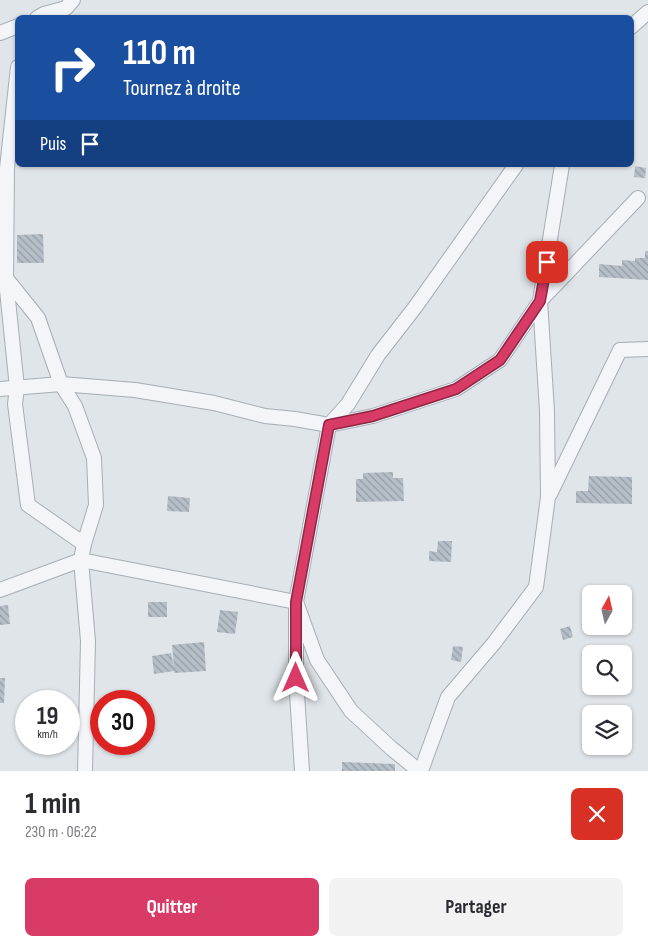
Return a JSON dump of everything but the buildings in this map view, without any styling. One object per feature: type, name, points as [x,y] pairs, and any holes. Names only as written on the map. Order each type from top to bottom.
[{"type":"street","points":[[42,15],[66,8],[73,0]]},
{"type":"street","points":[[634,24],[648,12]]},
{"type":"street","points":[[0,33],[15,27]]},
{"type":"street","points":[[15,95],[7,168],[6,280],[17,388],[15,404],[28,505],[84,544]]},
{"type":"street","points":[[302,771],[296,678],[296,602],[329,425],[348,404],[378,355],[416,306],[515,167]]},
{"type":"street","points":[[296,602],[317,660],[351,711],[420,771],[448,697],[494,643],[536,587],[548,497],[547,411],[540,301],[562,167]]},
{"type":"street","points":[[0,389],[61,384],[135,390],[214,403],[265,416],[329,425],[373,416],[456,389],[500,360],[540,301],[638,198]]},
{"type":"street","points":[[0,264],[6,280],[38,318],[61,384],[75,406],[94,458],[96,505],[81,560],[88,641],[85,771]]},
{"type":"street","points":[[548,497],[620,350],[648,349]]},
{"type":"street","points":[[0,590],[81,560],[296,602]]},
{"type":"route","points":[[296,678],[296,602],[329,425],[373,416],[456,389],[500,360],[540,301],[547,262]]}]
